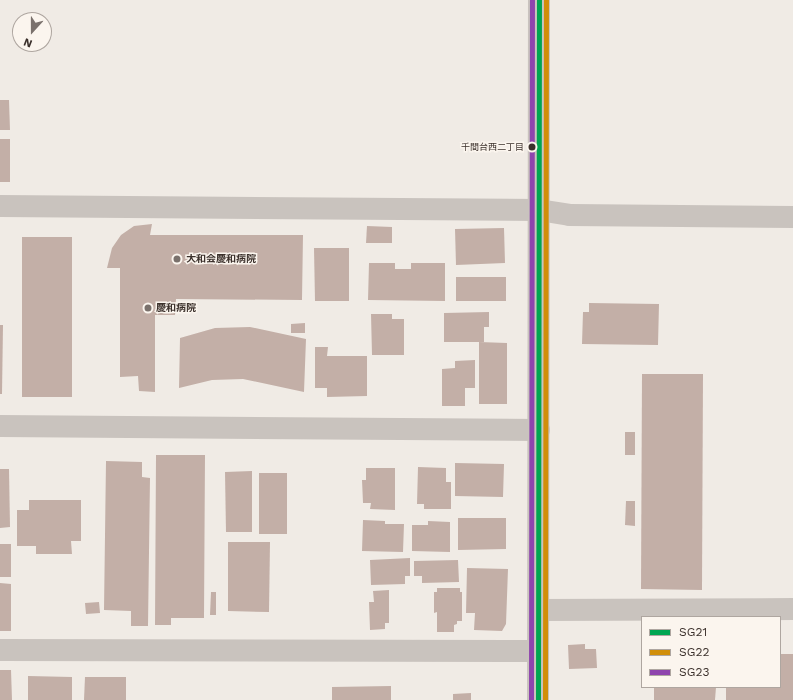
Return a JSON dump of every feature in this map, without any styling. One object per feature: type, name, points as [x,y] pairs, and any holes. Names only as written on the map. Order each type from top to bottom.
[{"type":"street","points":[[538,700],[539,0]]},
{"type":"street","points":[[0,206],[539,210],[570,215],[793,217]]},
{"type":"street","points":[[0,426],[539,430]]},
{"type":"street","points":[[539,610],[793,609]]},
{"type":"street","points":[[0,650],[538,651]]},
{"type":"building","points":[[0,100],[9,100],[10,130],[0,130]]},
{"type":"building","points":[[0,139],[10,139],[10,182],[0,182]]},
{"type":"building","name":"慶和病院","points":[[152,224],[150,235],[303,235],[302,300],[176,299],[175,315],[155,315],[155,392],[139,391],[138,376],[120,377],[120,268],[107,268],[112,248],[121,235],[134,226]]},
{"type":"building","points":[[367,226],[392,227],[392,243],[366,243]]},
{"type":"building","points":[[504,228],[505,263],[456,265],[455,229]]},
{"type":"building","points":[[22,237],[72,237],[72,397],[22,397]]},
{"type":"building","points":[[314,248],[349,248],[349,301],[315,301]]},
{"type":"building","points":[[369,263],[395,263],[395,269],[411,269],[411,263],[445,263],[445,301],[368,300]]},
{"type":"building","points":[[456,277],[506,277],[506,301],[456,301]]},
{"type":"building","points":[[589,303],[659,304],[658,345],[582,344],[583,312],[589,312]]},
{"type":"building","points":[[489,312],[489,327],[484,327],[484,342],[444,342],[444,313]]},
{"type":"building","points":[[371,314],[392,314],[392,319],[404,319],[404,355],[372,355]]},
{"type":"building","points":[[305,323],[305,333],[291,333],[291,324]]},
{"type":"building","points":[[0,325],[3,325],[2,394],[0,394]]},
{"type":"building","points":[[250,327],[306,339],[304,392],[243,379],[212,380],[179,388],[180,338],[215,328]]},
{"type":"building","points":[[479,342],[507,343],[507,404],[479,404]]},
{"type":"building","points":[[315,347],[328,347],[327,356],[367,356],[367,396],[327,397],[327,388],[315,388]]},
{"type":"building","points":[[475,360],[475,388],[465,388],[465,406],[442,406],[442,369],[455,368],[455,361]]},
{"type":"building","points":[[642,374],[703,374],[702,590],[641,589]]},
{"type":"building","points":[[625,432],[635,432],[635,455],[625,455]]},
{"type":"building","points":[[156,455],[205,455],[204,618],[171,618],[171,625],[155,625]]},
{"type":"building","points":[[106,461],[142,462],[142,477],[150,478],[148,626],[131,626],[131,611],[104,610]]},
{"type":"building","points":[[455,463],[504,464],[503,497],[455,496]]},
{"type":"building","points":[[418,467],[446,468],[446,482],[451,482],[451,509],[424,509],[424,504],[417,504]]},
{"type":"building","points":[[366,468],[395,468],[395,510],[370,509],[371,503],[363,503],[362,480],[366,480]]},
{"type":"building","points":[[0,469],[9,469],[10,527],[0,528]]},
{"type":"building","points":[[252,471],[252,532],[226,532],[225,472]]},
{"type":"building","points":[[259,473],[287,473],[287,534],[259,534]]},
{"type":"building","points":[[29,500],[81,500],[81,541],[71,541],[72,554],[36,554],[36,546],[17,546],[17,510],[29,510]]},
{"type":"building","points":[[626,501],[635,501],[635,526],[625,525]]},
{"type":"building","points":[[458,518],[506,518],[506,549],[458,550]]},
{"type":"building","points":[[363,520],[385,521],[385,524],[404,524],[403,552],[362,551]]},
{"type":"building","points":[[428,521],[450,522],[450,552],[412,551],[412,525],[428,525]]},
{"type":"building","points":[[228,542],[270,542],[269,612],[228,611]]},
{"type":"building","points":[[0,544],[11,544],[11,577],[0,577]]},
{"type":"building","points":[[410,558],[410,576],[405,576],[405,584],[371,585],[370,560]]},
{"type":"building","points":[[458,560],[459,582],[422,583],[422,576],[414,576],[414,561]]},
{"type":"building","points":[[467,568],[508,569],[506,624],[502,631],[474,630],[475,613],[466,613]]},
{"type":"building","points":[[0,583],[11,584],[11,631],[0,631]]},
{"type":"building","points":[[437,588],[460,588],[460,592],[462,592],[462,621],[457,621],[457,624],[454,625],[454,632],[437,632],[437,612],[434,613],[434,592],[437,592]]},
{"type":"building","points":[[389,590],[389,623],[385,623],[385,629],[370,630],[369,602],[374,602],[373,591]]},
{"type":"building","points":[[211,592],[216,592],[216,615],[210,615]]},
{"type":"building","points":[[99,602],[100,613],[86,614],[85,603]]},
{"type":"building","points":[[585,644],[585,649],[596,649],[597,668],[569,669],[568,645]]},
{"type":"building","points":[[781,654],[793,654],[793,700],[726,700],[726,688],[781,688]]},
{"type":"building","points":[[0,670],[11,670],[12,700],[0,700]]},
{"type":"building","points":[[28,676],[72,677],[72,700],[28,700]]},
{"type":"building","points":[[85,677],[126,677],[126,700],[84,700]]},
{"type":"building","points":[[391,686],[391,700],[332,700],[332,687]]},
{"type":"building","points":[[654,688],[716,688],[715,700],[654,700]]},
{"type":"building","points":[[471,693],[471,700],[453,700],[453,694]]},
{"type":"transit line","name":"SG23","points":[[531,700],[532,0]]},
{"type":"transit line","name":"SG21","points":[[538,700],[539,0]]},
{"type":"transit line","name":"SG22","points":[[545,700],[546,0]]},
{"type":"place","name":"千間台西二丁目","points":[[532,147]]},
{"type":"place","name":"大和会慶和病院","points":[[177,259]]},
{"type":"place","name":"慶和病院","points":[[148,308]]}]
